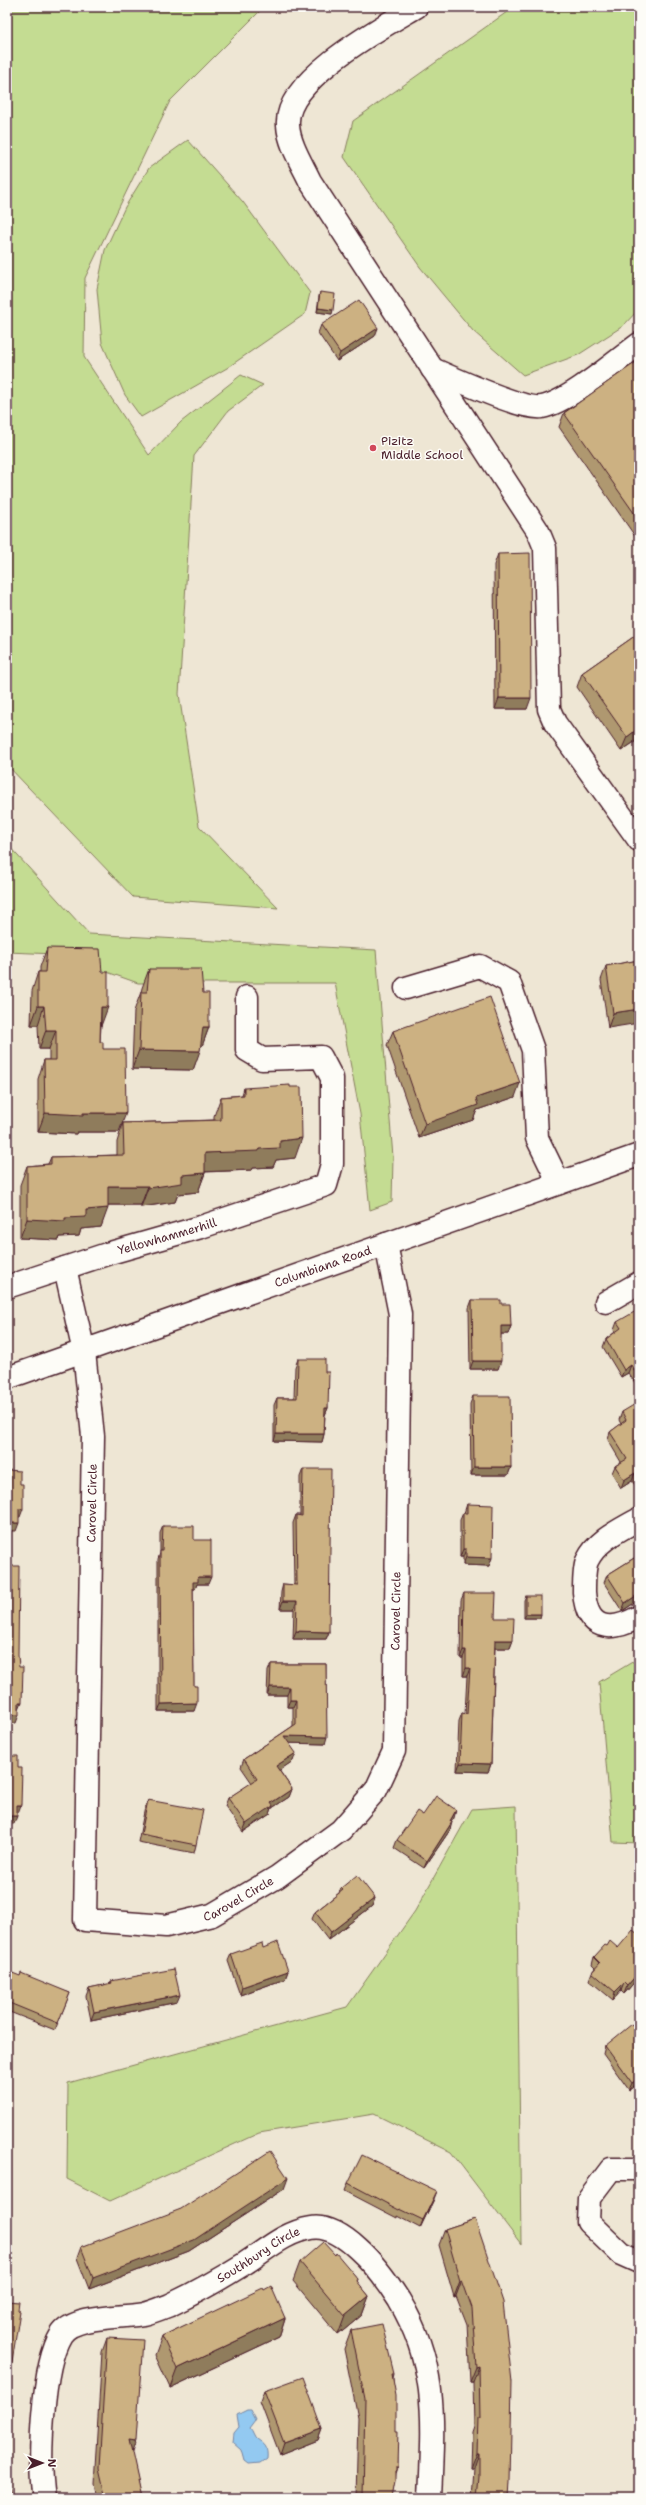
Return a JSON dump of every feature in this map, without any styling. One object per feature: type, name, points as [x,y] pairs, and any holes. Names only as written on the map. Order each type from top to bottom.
[{"type":"street","points":[[416,7],[343,51],[297,94],[287,123],[290,136],[310,181],[538,531],[545,548],[550,709],[554,723],[639,840]]},
{"type":"street","points":[[432,369],[525,405],[541,407],[566,396],[639,344]]},
{"type":"street","points":[[406,988],[480,966],[509,982],[533,1050],[537,1138],[559,1183]]},
{"type":"street","name":"Yellowhammerhill","points":[[7,1287],[201,1227],[326,1185],[332,1164],[332,1078],[321,1057],[262,1059],[247,1050],[247,997]]},
{"type":"street","name":"Columbiana Road","points":[[7,1378],[639,1155]]},
{"type":"street","name":"Carovel Circle","points":[[84,1352],[93,1436],[85,1920],[166,1926],[212,1915],[277,1876],[341,1830],[376,1790],[394,1750],[400,1314],[386,1244]]},
{"type":"street","points":[[65,1268],[84,1352]]},
{"type":"street","points":[[606,1302],[639,1282]]},
{"type":"street","points":[[639,1519],[601,1542],[587,1562],[584,1583],[585,1599],[590,1615],[596,1623],[605,1627],[619,1627],[639,1617]]},
{"type":"street","points":[[639,2169],[611,2169],[589,2198],[588,2222],[621,2254],[639,2262]]},
{"type":"street","name":"Southbury Circle","points":[[44,2498],[41,2460],[42,2422],[55,2348],[67,2328],[85,2321],[146,2313],[169,2305],[228,2274],[284,2237],[297,2231],[314,2227],[329,2230],[346,2238],[371,2261],[388,2283],[410,2319],[423,2352],[431,2391],[433,2430],[430,2498]]},
{"type":"green space","points":[[7,7],[264,7],[170,101],[85,278],[84,357],[149,455],[181,422],[241,375],[263,385],[228,411],[194,456],[179,694],[199,826],[278,908],[133,897],[7,765]]},
{"type":"green space","points":[[514,7],[630,7],[639,18],[639,309],[623,326],[578,355],[523,375],[473,331],[420,267],[344,157],[353,121]]},
{"type":"green space","points":[[188,140],[243,202],[310,293],[305,314],[227,368],[141,417],[125,395],[102,343],[97,289],[105,250],[125,207],[149,168]]},
{"type":"green space","points":[[7,844],[89,934],[376,950],[393,1157],[392,1202],[370,1210],[360,1114],[335,983],[138,983],[56,954],[7,952]]},
{"type":"green space","points":[[639,1658],[639,1843],[613,1842],[599,1682]]},
{"type":"green space","points":[[516,1806],[521,2244],[451,2152],[374,2114],[259,2133],[110,2201],[67,2179],[68,2083],[347,2007],[415,1911],[472,1809]]},
{"type":"water","points":[[247,2410],[251,2410],[256,2420],[250,2428],[256,2438],[264,2444],[266,2448],[267,2458],[260,2463],[249,2464],[245,2461],[242,2450],[233,2442],[234,2433],[239,2427],[237,2415]]},
{"type":"building","points":[[320,292],[335,294],[333,310],[318,308]]},
{"type":"building","points":[[359,300],[378,328],[340,353],[321,325]]},
{"type":"building","points":[[639,360],[639,520],[564,413]]},
{"type":"building","points":[[530,553],[531,698],[499,698],[498,554]]},
{"type":"building","points":[[639,633],[639,728],[627,737],[582,673]]},
{"type":"building","points":[[47,948],[100,949],[102,972],[108,972],[108,1007],[101,1007],[100,1042],[103,1042],[103,1049],[125,1049],[126,1113],[83,1113],[83,1115],[45,1113],[44,1060],[56,1060],[56,1030],[46,1030],[44,1006],[38,1006],[38,972],[45,972]]},
{"type":"building","points":[[639,960],[639,1009],[613,1013],[606,966]]},
{"type":"building","points":[[149,969],[201,969],[203,993],[209,993],[209,1027],[203,1027],[200,1051],[139,1050],[141,992],[147,992]]},
{"type":"building","points":[[490,997],[520,1083],[476,1098],[478,1105],[425,1124],[393,1031]]},
{"type":"building","points":[[290,1085],[290,1087],[301,1087],[302,1138],[280,1141],[280,1148],[259,1149],[259,1151],[205,1153],[205,1173],[182,1175],[182,1183],[148,1188],[148,1186],[108,1186],[108,1208],[86,1210],[86,1217],[65,1218],[65,1221],[27,1219],[27,1166],[51,1164],[51,1157],[124,1155],[123,1123],[221,1120],[221,1097],[244,1095],[244,1088]]},
{"type":"building","points":[[472,1300],[501,1300],[501,1304],[510,1304],[511,1326],[501,1326],[501,1361],[473,1361]]},
{"type":"building","points":[[636,1311],[639,1316],[639,1376],[631,1365],[624,1370],[606,1339],[621,1328],[617,1322]]},
{"type":"building","points":[[298,1359],[325,1359],[325,1372],[329,1372],[328,1408],[325,1408],[324,1434],[276,1434],[277,1398],[297,1398]]},
{"type":"building","points":[[473,1396],[510,1396],[511,1467],[474,1467]]},
{"type":"building","points":[[637,1403],[639,1406],[639,1479],[635,1473],[624,1480],[615,1466],[627,1459],[610,1432],[626,1420],[622,1412]]},
{"type":"building","points":[[303,1469],[331,1469],[329,1632],[296,1631],[297,1601],[283,1601],[283,1584],[297,1585],[296,1515],[302,1516]]},
{"type":"building","points":[[7,1470],[20,1471],[20,1484],[23,1484],[23,1509],[19,1509],[19,1523],[7,1523]]},
{"type":"building","points":[[467,1504],[493,1505],[492,1558],[466,1557],[466,1549],[463,1549],[463,1513],[467,1513]]},
{"type":"building","points":[[163,1526],[194,1526],[194,1540],[211,1540],[211,1577],[198,1577],[198,1582],[193,1582],[194,1686],[197,1686],[197,1703],[161,1704],[160,1551],[162,1551]]},
{"type":"building","points":[[639,1555],[639,1594],[625,1603],[607,1575]]},
{"type":"building","points":[[7,1566],[19,1566],[18,1655],[19,1667],[23,1667],[22,1702],[19,1702],[19,1715],[7,1715]]},
{"type":"building","points":[[464,1593],[496,1593],[495,1618],[514,1618],[513,1640],[495,1640],[491,1764],[460,1763],[462,1713],[467,1714],[470,1668],[466,1668],[466,1650],[463,1650]]},
{"type":"building","points":[[526,1596],[541,1596],[541,1614],[526,1614]]},
{"type":"building","points":[[271,1664],[326,1664],[327,1737],[284,1736],[296,1753],[276,1766],[292,1789],[271,1803],[273,1806],[246,1824],[228,1798],[257,1779],[244,1759],[296,1724],[296,1700],[290,1700],[290,1687],[270,1687]]},
{"type":"building","points":[[7,1756],[18,1756],[18,1768],[22,1768],[21,1805],[17,1805],[17,1816],[7,1816]]},
{"type":"building","points":[[436,1796],[456,1810],[450,1821],[452,1822],[427,1861],[397,1840],[417,1811],[423,1815]]},
{"type":"building","points":[[148,1800],[203,1810],[196,1845],[141,1834]]},
{"type":"building","points":[[7,1856],[9,1856],[7,1883]]},
{"type":"building","points":[[357,1875],[375,1898],[331,1932],[315,1912],[343,1890],[341,1888]]},
{"type":"building","points":[[633,1930],[639,1935],[639,1972],[627,1986],[624,1983],[615,1992],[592,1972],[600,1963],[594,1957],[605,1945],[607,1946],[610,1941],[618,1948]]},
{"type":"building","points":[[278,1942],[288,1971],[242,1987],[231,1954],[262,1943],[263,1948]]},
{"type":"building","points":[[174,1969],[180,1995],[94,2012],[89,1988],[112,1983],[111,1981]]},
{"type":"building","points":[[10,1972],[20,1976],[21,1973],[70,1993],[58,2023],[7,2002],[7,1981]]},
{"type":"building","points":[[632,2024],[639,2033],[639,2078],[632,2083],[605,2046]]},
{"type":"building","points":[[270,2151],[288,2178],[194,2240],[93,2278],[81,2247],[181,2209]]},
{"type":"building","points":[[362,2155],[437,2191],[423,2220],[400,2209],[399,2210],[348,2183]]},
{"type":"building","points":[[475,2219],[503,2302],[512,2382],[509,2498],[477,2498],[479,2477],[479,2452],[477,2452],[478,2418],[480,2418],[479,2366],[476,2367],[472,2308],[462,2280],[460,2281],[445,2229]]},
{"type":"building","points":[[323,2242],[335,2255],[336,2253],[358,2279],[357,2281],[369,2296],[345,2316],[300,2262]]},
{"type":"building","points":[[271,2286],[285,2318],[177,2369],[162,2336],[263,2288],[264,2290]]},
{"type":"building","points":[[7,2301],[19,2302],[18,2310],[20,2311],[7,2393]]},
{"type":"building","points":[[382,2324],[394,2374],[392,2374],[396,2396],[396,2431],[398,2431],[397,2466],[395,2466],[395,2482],[392,2498],[363,2498],[365,2399],[351,2330]]},
{"type":"building","points":[[107,2338],[143,2340],[136,2440],[129,2439],[142,2498],[106,2498],[99,2468]]},
{"type":"building","points":[[303,2377],[322,2429],[284,2443],[264,2391]]},
{"type":"building","points":[[7,2469],[11,2498],[7,2498]]},
{"type":"place","name":"Pizitz Middle School","points":[[373,448]]}]
